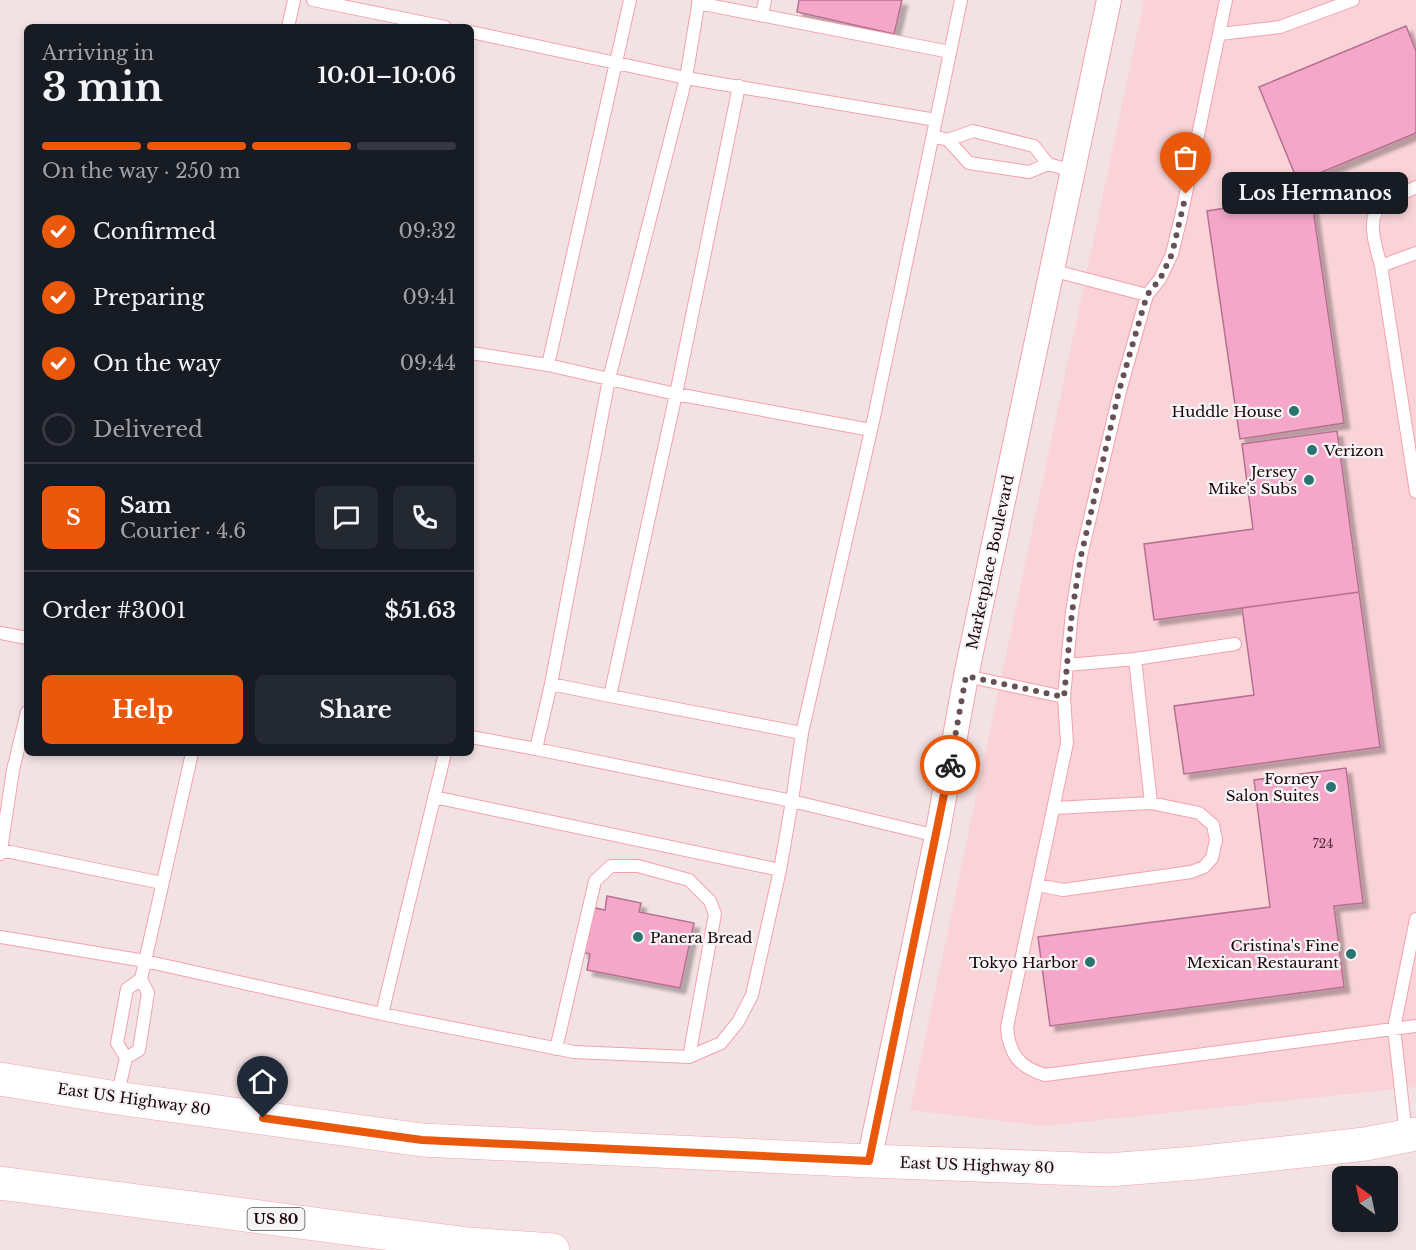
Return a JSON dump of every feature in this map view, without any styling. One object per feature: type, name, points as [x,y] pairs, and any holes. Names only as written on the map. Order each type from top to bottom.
[{"type":"main road","name":"East US Highway 80","points":[[0,1079],[117,1098],[422,1140],[869,1161],[1108,1170],[1206,1162],[1365,1144],[1411,1135]]},
{"type":"main road","name":"US 80","points":[[0,1183],[468,1244],[553,1250]]},
{"type":"street","name":"Marketplace Boulevard","points":[[869,1161],[936,837],[966,676],[1108,0]]},
{"type":"lane","points":[[289,24],[294,0]]},
{"type":"lane","points":[[313,0],[430,24]]},
{"type":"lane","points":[[548,365],[630,0]]},
{"type":"lane","points":[[762,15],[765,0]]},
{"type":"lane","points":[[0,937],[145,961],[382,1014],[574,1052],[689,1057],[721,1043],[738,1022],[752,995],[780,870],[802,733],[871,430],[961,0]]},
{"type":"lane","points":[[1226,0],[1172,254],[1160,279],[1147,295],[1119,391],[1081,556],[1072,612],[1064,697],[1068,744],[1007,1027],[1012,1051],[1019,1061],[1031,1070],[1045,1075],[1416,1026]]},
{"type":"lane","points":[[1220,34],[1280,27],[1353,0]]},
{"type":"lane","points":[[536,749],[551,684],[609,379],[686,78],[698,1],[950,52]]},
{"type":"lane","points":[[474,33],[686,78],[936,120]]},
{"type":"lane","points":[[610,696],[676,394],[739,86]]},
{"type":"lane","points":[[948,140],[973,131],[1034,146],[1048,164],[1073,171]]},
{"type":"lane","points":[[933,136],[948,140],[969,163],[1029,172],[1048,164]]},
{"type":"lane","points":[[1416,187],[1384,201],[1373,218],[1372,231],[1381,266],[1416,492]]},
{"type":"lane","points":[[1381,266],[1416,253]]},
{"type":"lane","points":[[1051,270],[1147,295]]},
{"type":"lane","points":[[474,353],[548,365],[676,394],[871,430]]},
{"type":"lane","points":[[0,633],[24,637]]},
{"type":"lane","points":[[1067,665],[1135,659],[1235,644]]},
{"type":"lane","points":[[1135,659],[1151,803]]},
{"type":"lane","points":[[966,676],[1064,697]]},
{"type":"lane","points":[[551,684],[802,733]]},
{"type":"lane","points":[[24,724],[13,770],[0,852],[162,883]]},
{"type":"lane","points":[[474,738],[792,801],[936,837]]},
{"type":"lane","points":[[126,1058],[139,1050],[148,993],[141,979],[191,756]]},
{"type":"lane","points":[[382,1014],[444,756]]},
{"type":"lane","points":[[434,797],[780,870]]},
{"type":"lane","points":[[1038,885],[1063,890],[1191,872],[1204,867],[1212,858],[1216,840],[1213,825],[1199,813],[1151,803],[1054,807]]},
{"type":"lane","points":[[556,1049],[595,881],[611,866],[638,866],[688,880],[710,901],[716,914],[689,1057]]},
{"type":"lane","points":[[1411,1135],[1394,1028],[1416,919]]},
{"type":"lane","points":[[117,1098],[126,1058],[117,1043],[127,989],[141,979]]},
{"type":"shaded area","points":[[1144,0],[1416,0],[1416,1087],[1043,1126],[910,1110]]},
{"type":"building","points":[[799,0],[902,0],[894,34],[797,12]]},
{"type":"building","points":[[1406,26],[1416,51],[1416,133],[1298,182],[1259,87]]},
{"type":"building","points":[[1311,195],[1344,423],[1240,439],[1207,211]]},
{"type":"building","points":[[1337,431],[1359,592],[1154,620],[1144,544],[1253,529],[1242,444]]},
{"type":"building","points":[[1359,592],[1380,747],[1184,774],[1174,706],[1254,695],[1242,608]]},
{"type":"building","points":[[1346,768],[1363,903],[1334,906],[1344,987],[1050,1026],[1038,937],[1270,907],[1254,780]]},
{"type":"building","name":"Panera Bread","points":[[607,896],[641,903],[639,912],[694,923],[680,988],[587,970],[590,954],[582,952],[591,907],[605,910]]},
{"type":"way so far","points":[[950,765],[966,676],[1064,697],[1072,612],[1081,556],[1119,391],[1147,295],[1160,279],[1172,254],[1186,194]]},
{"type":"place","name":"Los Hermanos","points":[[1186,194]]},
{"type":"place","name":"Huddle House","points":[[1294,411]]},
{"type":"place","name":"Verizon","points":[[1312,450]]},
{"type":"place","name":"Jersey Mike's Subs","points":[[1309,480]]},
{"type":"place","name":"Forney Salon Suites","points":[[1331,787]]},
{"type":"place","name":"Panera Bread","points":[[638,937]]},
{"type":"place","name":"Cristina's Fine Mexican Restaurant","points":[[1351,954]]},
{"type":"place","name":"Tokyo Harbor","points":[[1090,962]]},
{"type":"route","points":[[263,1118],[422,1140],[869,1161],[950,765]]}]
